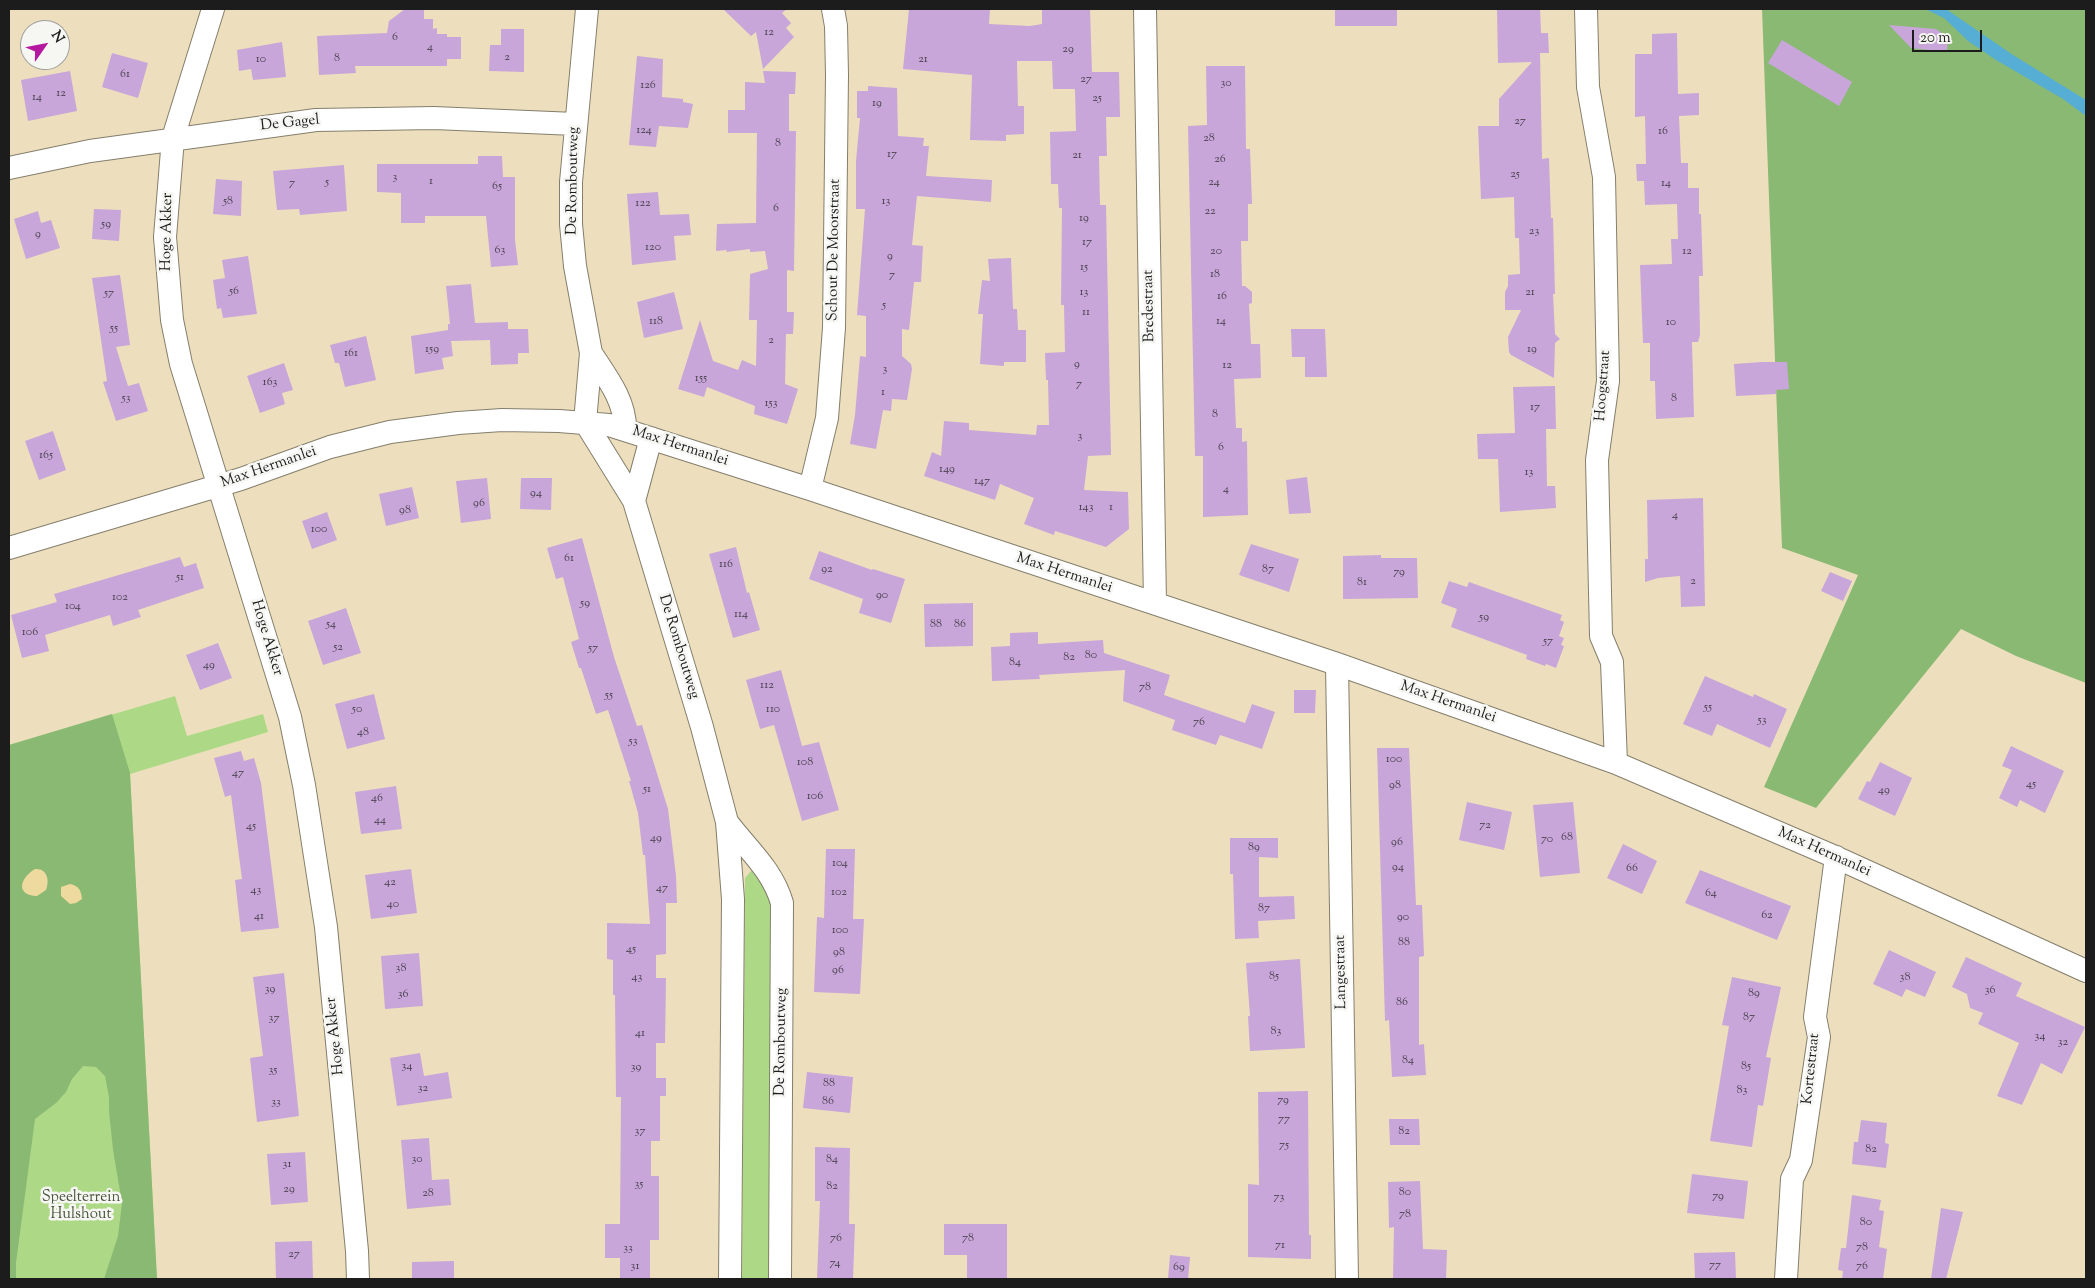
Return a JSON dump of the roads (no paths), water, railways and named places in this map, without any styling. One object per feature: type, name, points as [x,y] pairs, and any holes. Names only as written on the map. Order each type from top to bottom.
[{"type":"street","name":"Hoge Akker","points":[[213,9],[173,138],[165,237],[172,320],[181,364],[290,717],[304,785],[326,927],[357,1251],[358,1279]]},
{"type":"street","name":"De Romboutweg","points":[[587,9],[571,182],[574,266],[591,352],[585,422],[634,501],[702,727],[727,822],[733,899],[730,1279]]},
{"type":"street","name":"Schout De Moorstraat","points":[[810,489],[827,418],[834,328],[837,75],[836,26],[833,9]]},
{"type":"street","name":"Bredestraat","points":[[1145,9],[1155,603]]},
{"type":"street","name":"Hoogstraat","points":[[1586,9],[1588,87],[1604,177],[1608,381],[1597,469],[1601,636],[1612,662],[1616,763]]},
{"type":"street","name":"De Gagel","points":[[9,168],[90,151],[173,138],[316,120],[434,118],[575,124]]},
{"type":"street","name":"De Romboutweg","points":[[591,352],[611,383],[621,404],[626,420],[625,430]]},
{"type":"street","name":"Max Hermanlei","points":[[9,548],[218,486],[330,447],[390,432],[458,423],[502,420],[585,422],[609,425],[810,489],[1337,664],[1616,763],[1836,857],[2086,971]]},
{"type":"street","points":[[634,501],[651,438]]},
{"type":"street","name":"Langestraat","points":[[1337,664],[1347,1279]]},
{"type":"street","name":"De Romboutweg","points":[[727,822],[770,873],[782,903],[780,1279]]},
{"type":"street","name":"Kortestraat","points":[[1786,1279],[1792,1179],[1801,1160],[1818,1047],[1819,1037],[1815,1017],[1836,857]]},
{"type":"water","points":[[1925,9],[1946,9],[2013,55],[2086,100],[2086,116],[2063,99],[1996,60],[1968,41],[1944,18]]},
{"type":"park label","name":"Speelterrein Hulshout","points":[[81,1206]]}]
